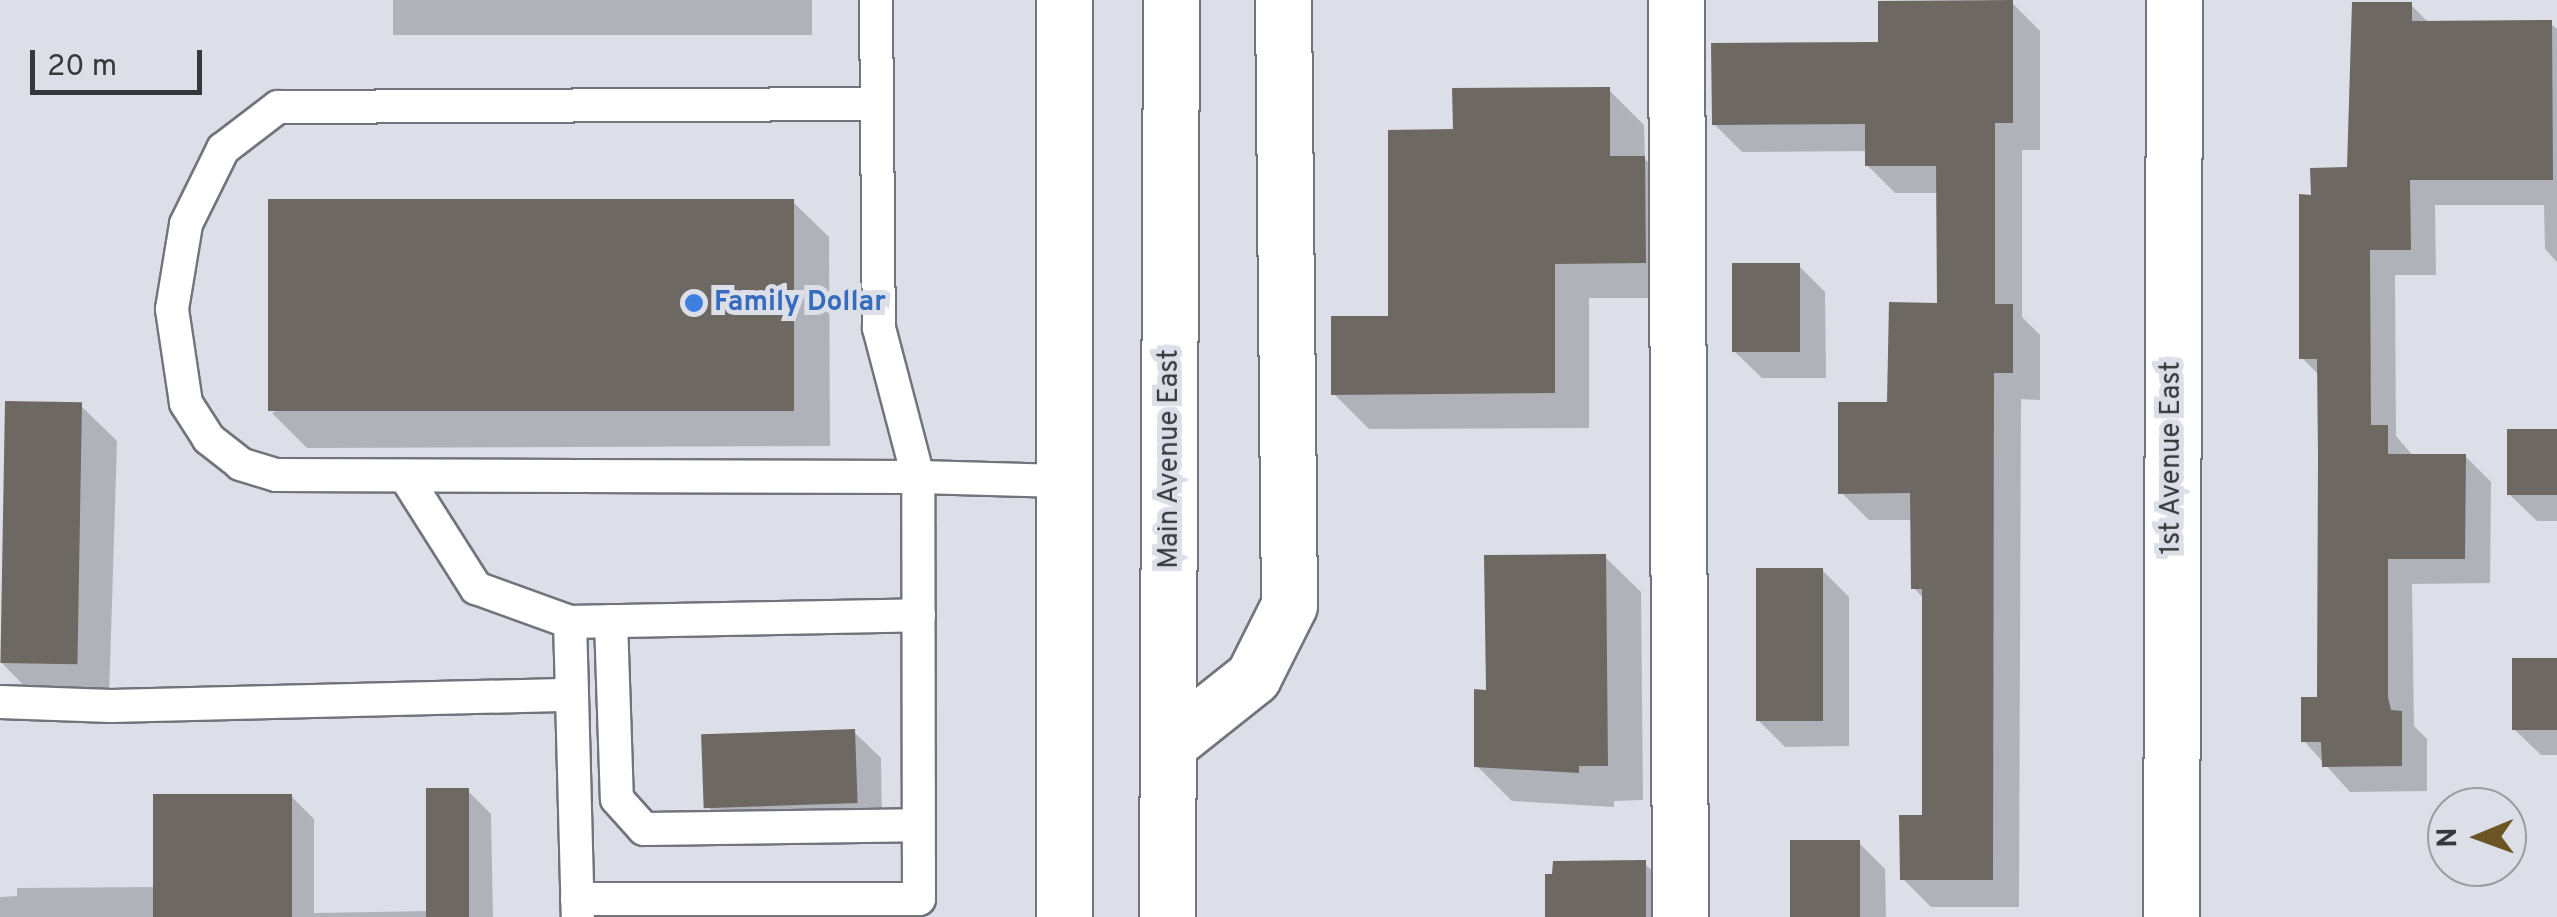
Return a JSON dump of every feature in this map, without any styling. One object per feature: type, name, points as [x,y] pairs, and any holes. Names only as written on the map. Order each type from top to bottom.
[{"type":"street","points":[[1064,0],[1064,917]]},
{"type":"street","name":"Main Avenue East","points":[[1168,917],[1171,0]]},
{"type":"street","points":[[1170,743],[1253,678],[1288,606],[1283,0]]},
{"type":"street","points":[[1676,0],[1680,917]]},
{"type":"street","name":"1st Avenue East","points":[[2172,917],[2174,0]]},
{"type":"lane","points":[[570,622],[578,908],[919,899],[918,476],[879,328],[876,0]]},
{"type":"lane","points":[[877,104],[278,107],[254,120],[223,148],[186,224],[174,270],[172,309],[186,404],[209,440],[241,464],[276,475],[918,476],[1063,481]]},
{"type":"lane","points":[[405,476],[476,588],[570,622],[919,615]]},
{"type":"lane","points":[[611,621],[617,800],[644,829],[918,824]]},
{"type":"lane","points":[[0,702],[111,706],[572,694]]},
{"type":"lane","points":[[840,917],[875,899]]},
{"type":"lane","points":[[667,906],[722,917]]},
{"type":"building","points":[[2013,0],[2013,123],[1995,123],[1995,304],[2013,304],[2013,373],[1994,373],[1993,880],[1900,880],[1899,815],[1922,815],[1922,589],[1911,589],[1910,493],[1838,494],[1838,402],[1887,402],[1889,302],[1937,303],[1936,166],[1865,166],[1865,124],[1712,125],[1711,43],[1878,42],[1878,1]]},
{"type":"building","points":[[2352,2],[2412,2],[2412,21],[2552,20],[2553,180],[2410,180],[2411,250],[2370,250],[2371,425],[2388,425],[2388,454],[2466,454],[2465,559],[2388,559],[2388,697],[2391,710],[2402,711],[2402,766],[2322,767],[2321,742],[2301,742],[2301,697],[2317,697],[2318,457],[2317,359],[2299,359],[2299,194],[2311,195],[2310,168],[2347,167]]},
{"type":"building","points":[[1610,87],[1610,156],[1645,156],[1646,263],[1555,264],[1555,393],[1331,395],[1331,316],[1388,316],[1388,130],[1453,129],[1452,88]]},
{"type":"building","points":[[268,199],[794,199],[794,411],[268,411]]},
{"type":"building","points":[[1732,263],[1800,263],[1800,352],[1732,352]]},
{"type":"building","points":[[5,401],[82,402],[77,664],[0,663]]},
{"type":"building","points":[[2507,429],[2557,429],[2557,495],[2507,495]]},
{"type":"building","points":[[1606,554],[1608,766],[1579,766],[1579,773],[1474,767],[1474,689],[1486,690],[1484,555]]},
{"type":"building","points":[[1756,568],[1823,568],[1823,721],[1756,721]]},
{"type":"building","points":[[2512,658],[2557,658],[2557,730],[2512,730]]},
{"type":"building","points":[[855,729],[858,803],[704,808],[701,734]]},
{"type":"building","points":[[426,788],[469,788],[469,917],[426,917]]},
{"type":"building","points":[[153,794],[292,794],[292,917],[153,917]]},
{"type":"building","points":[[1790,840],[1860,840],[1860,917],[1790,917]]},
{"type":"building","points":[[1646,860],[1646,917],[1545,917],[1545,874],[1552,874],[1553,861]]},
{"type":"place","name":"Family Dollar","points":[[694,303]]}]
